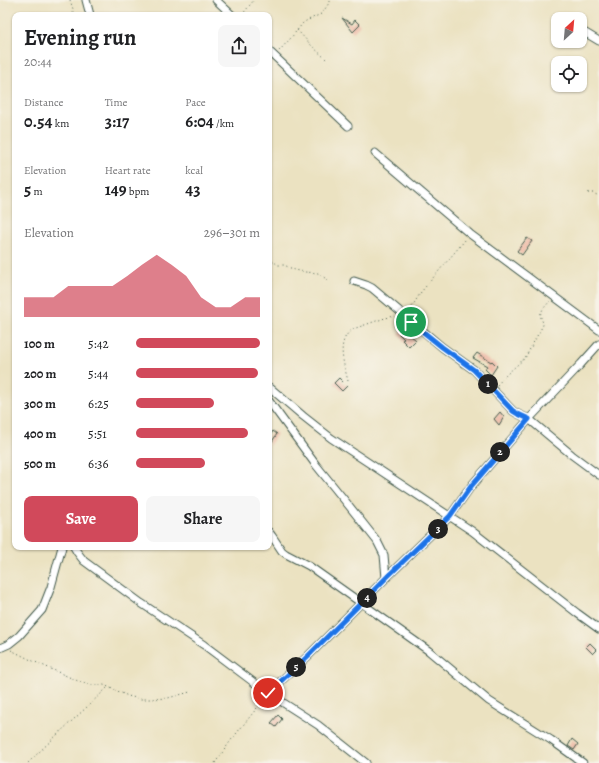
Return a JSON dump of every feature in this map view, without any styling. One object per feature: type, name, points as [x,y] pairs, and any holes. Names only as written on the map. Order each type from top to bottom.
[{"type":"street","points":[[216,0],[229,12]]},
{"type":"street","points":[[85,1],[89,12]]},
{"type":"street","points":[[587,34],[599,41]]},
{"type":"street","points":[[272,54],[348,126]]},
{"type":"street","points":[[375,153],[470,234],[599,330]]},
{"type":"street","points":[[354,280],[372,288],[442,347],[474,370],[513,411],[529,419],[572,455],[599,475]]},
{"type":"street","points":[[268,693],[308,656],[450,516],[472,485],[529,419],[599,344]]},
{"type":"street","points":[[272,390],[331,438],[472,531],[599,629]]},
{"type":"street","points":[[272,405],[316,465],[377,541],[384,555],[386,578]]},
{"type":"street","points":[[272,536],[282,551],[286,554],[309,566],[429,651],[489,701],[551,740],[583,763]]},
{"type":"street","points":[[2,647],[20,636],[42,610],[51,586],[61,550]]},
{"type":"street","points":[[76,550],[84,561],[141,603],[204,645],[268,693],[318,725],[366,763]]},
{"type":"path","points":[[70,0],[73,12]]},
{"type":"path","points":[[244,12],[254,0]]},
{"type":"path","points":[[272,52],[290,40],[306,21],[325,10],[331,0]]},
{"type":"path","points":[[297,30],[326,59]]},
{"type":"path","points":[[588,193],[599,196]]},
{"type":"path","points":[[348,381],[342,356],[344,338],[353,329],[385,318],[404,316],[421,292],[470,234]]},
{"type":"path","points":[[272,262],[296,270],[318,274],[329,280]]},
{"type":"path","points":[[493,390],[507,374],[525,358],[543,325],[540,313],[550,300],[555,297]]},
{"type":"path","points":[[2,647],[78,681],[89,685],[108,687],[128,696],[145,699],[168,698],[190,692]]},
{"type":"path","points":[[28,763],[108,687]]},
{"type":"path","points":[[215,763],[268,693]]},
{"type":"building","points":[[342,18],[352,24],[355,20],[360,25],[353,32]]},
{"type":"building","points":[[527,238],[532,241],[522,255],[517,251]]},
{"type":"building","points":[[403,329],[416,340],[409,347],[402,340],[404,339],[399,334]]},
{"type":"building","points":[[477,353],[491,362],[492,361],[497,366],[491,375],[485,369],[487,366],[473,358]]},
{"type":"building","points":[[339,378],[347,386],[342,391],[334,383]]},
{"type":"building","points":[[500,412],[504,417],[499,425],[494,419]]},
{"type":"building","points":[[273,431],[277,434],[272,442]]},
{"type":"building","points":[[590,643],[597,650],[593,654],[586,647]]},
{"type":"building","points":[[278,715],[282,719],[276,727],[271,723]]},
{"type":"building","points":[[572,739],[578,744],[574,750],[568,746]]},
{"type":"route","points":[[268,693],[308,656],[450,516],[472,485],[529,419],[513,411],[474,370],[411,322]]}]
